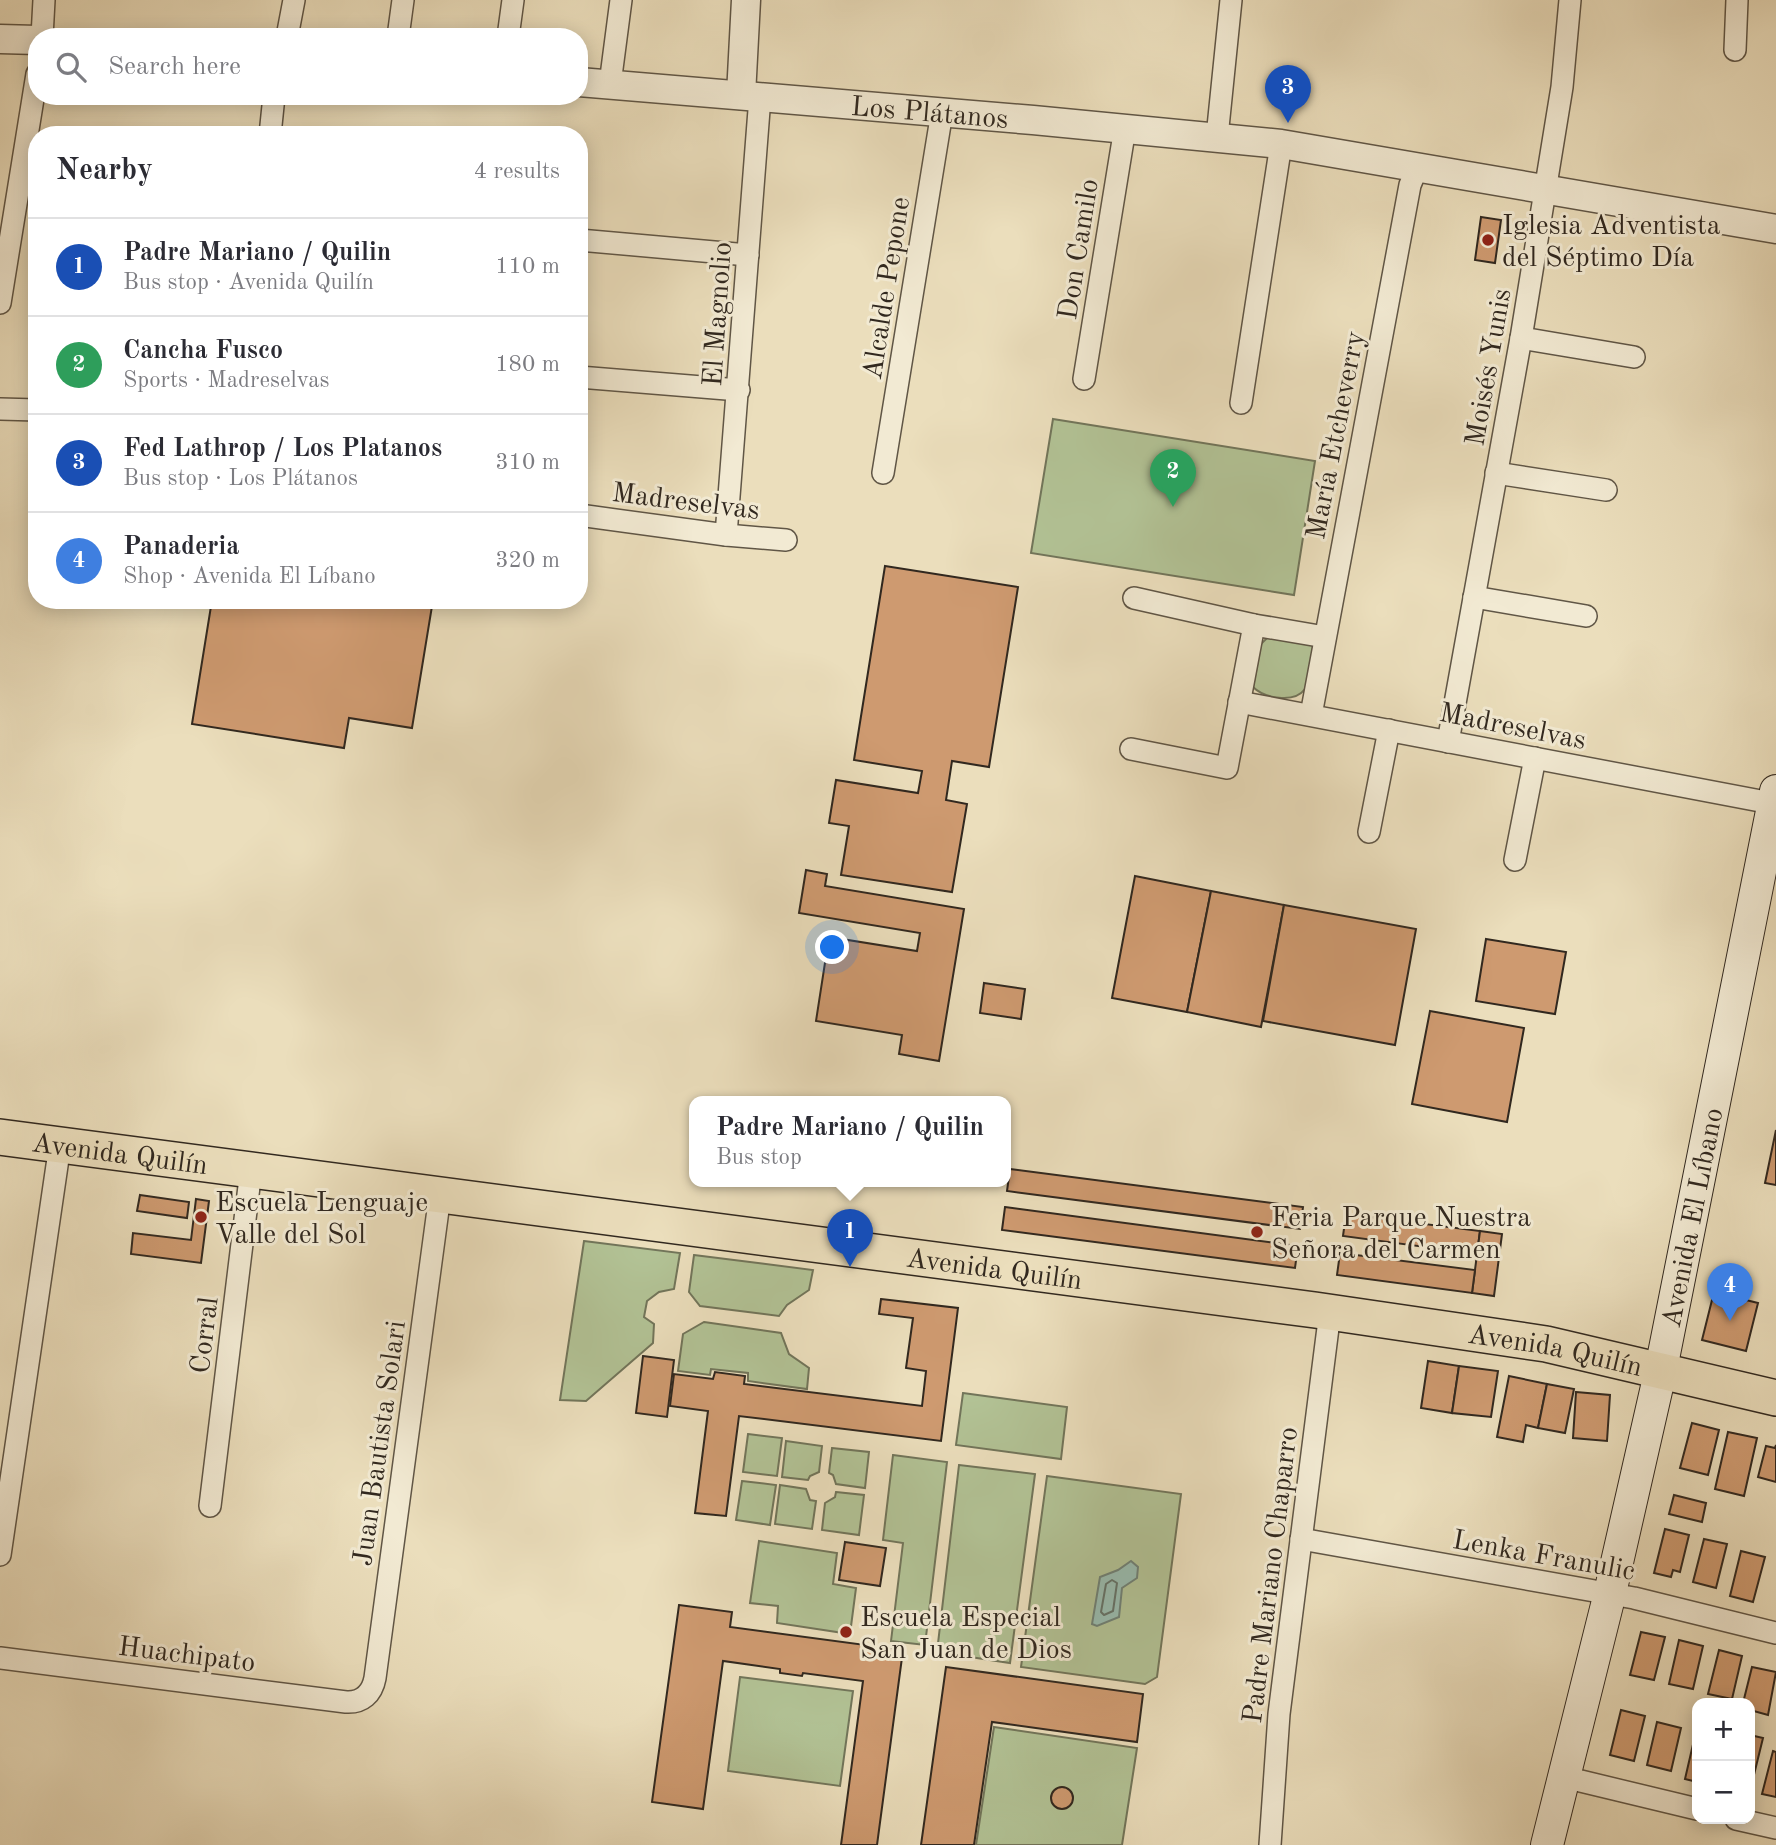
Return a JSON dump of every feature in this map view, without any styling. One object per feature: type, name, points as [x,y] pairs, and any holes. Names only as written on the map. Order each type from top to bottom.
[{"type":"main road","name":"Avenida El Líbano","points":[[1547,1845],[1610,1593],[1661,1369],[1775,799]]},
{"type":"main road","name":"Avenida Quilín","points":[[0,1137],[1330,1312],[1546,1344],[1776,1398]]},
{"type":"street","points":[[42,28],[44,0]]},
{"type":"street","points":[[289,28],[294,0]]},
{"type":"street","points":[[399,28],[402,0]]},
{"type":"street","points":[[509,28],[513,0]]},
{"type":"street","points":[[610,84],[621,0]]},
{"type":"street","points":[[746,0],[751,96]]},
{"type":"street","points":[[1217,137],[1231,0]]},
{"type":"street","name":"Moisés Yunis","points":[[1448,742],[1521,338],[1567,48],[1570,0]]},
{"type":"street","points":[[1735,50],[1737,0]]},
{"type":"street","points":[[0,39],[28,40]]},
{"type":"street","name":"Los Plátanos","points":[[588,83],[1125,128],[1281,144],[1776,229]]},
{"type":"street","name":"El Magnolio","points":[[726,535],[748,255],[751,96]]},
{"type":"street","points":[[29,126],[32,105]]},
{"type":"street","points":[[271,126],[273,105]]},
{"type":"street","name":"Alcalde Pepone","points":[[883,473],[942,112]]},
{"type":"street","name":"Don Camilo","points":[[1084,379],[1125,128]]},
{"type":"street","points":[[0,303],[28,130]]},
{"type":"street","points":[[1241,403],[1281,144]]},
{"type":"street","name":"María Etcheverry","points":[[1311,715],[1410,185],[1418,166]]},
{"type":"street","points":[[588,241],[748,255]]},
{"type":"street","points":[[1521,338],[1634,357]]},
{"type":"street","points":[[588,378],[738,390]]},
{"type":"street","points":[[0,409],[28,410]]},
{"type":"street","points":[[1496,474],[1606,490]]},
{"type":"street","name":"Madreselvas","points":[[588,516],[726,535],[786,540]]},
{"type":"street","points":[[1474,597],[1586,616]]},
{"type":"street","points":[[1134,598],[1254,625],[1325,637]]},
{"type":"street","points":[[1132,749],[1227,768],[1254,625]]},
{"type":"street","name":"Madreselvas","points":[[1239,702],[1535,758],[1775,799]]},
{"type":"street","points":[[1369,832],[1390,730]]},
{"type":"street","points":[[1516,860],[1535,758]]},
{"type":"street","points":[[0,1555],[60,1145]]},
{"type":"street","name":"Corral","points":[[210,1506],[251,1170]]},
{"type":"street","name":"Juan Bautista Solari","points":[[366,1696],[371,1691],[375,1678],[440,1195]]},
{"type":"street","name":"Padre Mariano Chaparro","points":[[1270,1845],[1278,1726],[1330,1312]]},
{"type":"street","name":"Lenka Franulic","points":[[1301,1539],[1610,1593],[1776,1633]]},
{"type":"street","name":"Huachipato","points":[[0,1658],[346,1702],[354,1702],[366,1696]]},
{"type":"street","points":[[1564,1777],[1692,1808]]},
{"type":"street","points":[[1755,1823],[1776,1828],[1771,1845]]},
{"type":"green space","points":[[1053,419],[1315,461],[1294,595],[1031,553]]},
{"type":"green space","points":[[1272,633],[1313,643],[1307,685],[1294,697],[1279,698],[1264,694],[1253,687],[1261,644]]},
{"type":"green space","points":[[584,1241],[680,1253],[674,1289],[659,1292],[647,1301],[644,1317],[654,1324],[653,1343],[586,1401],[560,1400]]},
{"type":"green space","points":[[694,1255],[813,1270],[809,1290],[787,1305],[779,1316],[700,1306],[689,1292]]},
{"type":"green space","points":[[704,1322],[781,1333],[789,1354],[809,1368],[807,1389],[748,1381],[748,1373],[711,1369],[710,1375],[678,1371],[683,1334]]},
{"type":"green space","points":[[963,1393],[1067,1407],[1061,1459],[956,1445]]},
{"type":"green space","points":[[748,1434],[782,1438],[777,1476],[743,1472]]},
{"type":"green space","points":[[786,1441],[822,1446],[819,1472],[808,1480],[782,1477]]},
{"type":"green space","points":[[832,1448],[869,1452],[865,1488],[836,1484],[833,1475],[829,1473]]},
{"type":"green space","points":[[893,1455],[947,1462],[925,1645],[891,1641],[903,1543],[883,1540]]},
{"type":"green space","points":[[959,1465],[1035,1474],[1010,1663],[937,1652]]},
{"type":"green space","points":[[1047,1476],[1181,1494],[1157,1677],[1145,1684],[1021,1667]]},
{"type":"green space","points":[[742,1481],[776,1485],[770,1525],[736,1520]]},
{"type":"green space","points":[[780,1485],[806,1489],[810,1500],[816,1501],[812,1529],[775,1524]]},
{"type":"green space","points":[[836,1492],[864,1495],[859,1535],[822,1530],[825,1503],[835,1497]]},
{"type":"green space","points":[[759,1541],[837,1553],[833,1584],[856,1588],[850,1634],[777,1623],[778,1606],[750,1603]]},
{"type":"green space","points":[[740,1677],[853,1691],[840,1786],[728,1771]]},
{"type":"green space","points":[[994,1727],[1137,1748],[1122,1845],[976,1845]]},
{"type":"water","points":[[1131,1561],[1138,1567],[1137,1578],[1122,1588],[1119,1617],[1097,1626],[1092,1624],[1100,1577]]},
{"type":"building","name":"Iglesia Adventista del Séptimo Día","points":[[1481,217],[1501,220],[1495,263],[1475,260]]},
{"type":"building","points":[[885,566],[1018,587],[989,767],[952,761],[946,800],[967,804],[952,892],[841,875],[849,826],[829,823],[836,780],[918,793],[922,771],[854,760]]},
{"type":"building","points":[[211,609],[432,609],[412,728],[349,718],[344,748],[192,724]]},
{"type":"building","points":[[806,870],[827,874],[825,886],[964,909],[939,1061],[899,1054],[902,1035],[816,1021],[829,937],[917,951],[920,933],[799,913]]},
{"type":"building","points":[[1135,876],[1211,891],[1187,1012],[1112,998]]},
{"type":"building","points":[[1211,891],[1284,905],[1261,1027],[1187,1012]]},
{"type":"building","points":[[1284,905],[1416,929],[1395,1045],[1263,1021]]},
{"type":"building","points":[[1486,939],[1566,952],[1555,1014],[1476,1001]]},
{"type":"building","points":[[984,983],[1025,989],[1021,1019],[980,1013]]},
{"type":"building","points":[[1430,1011],[1524,1028],[1507,1122],[1412,1104]]},
{"type":"building","points":[[1776,1130],[1776,1185],[1765,1183]]},
{"type":"building","points":[[1011,1169],[1303,1207],[1300,1229],[1007,1191],[1008,1187],[1011,1187]]},
{"type":"building","name":"Escuela Lenguaje Valle del Sol","points":[[140,1195],[189,1202],[187,1218],[137,1211]]},
{"type":"building","name":"Escuela Lenguaje Valle del Sol","points":[[196,1199],[209,1201],[201,1263],[131,1254],[133,1233],[191,1240]]},
{"type":"building","points":[[1005,1207],[1298,1246],[1295,1268],[1002,1230]]},
{"type":"building","points":[[1346,1214],[1480,1231],[1477,1254],[1343,1236]]},
{"type":"building","points":[[1480,1231],[1502,1234],[1494,1296],[1472,1293]]},
{"type":"building","points":[[1340,1253],[1475,1270],[1472,1293],[1337,1275]]},
{"type":"building","points":[[1714,1292],[1758,1303],[1746,1351],[1702,1340]]},
{"type":"building","points":[[881,1299],[958,1308],[941,1441],[739,1416],[726,1516],[695,1513],[708,1411],[670,1406],[674,1374],[713,1379],[715,1372],[745,1376],[744,1384],[922,1406],[926,1371],[906,1368],[913,1318],[879,1314]]},
{"type":"building","points":[[643,1356],[674,1360],[667,1417],[636,1413]]},
{"type":"building","points":[[1428,1361],[1459,1366],[1452,1413],[1421,1408]]},
{"type":"building","points":[[1459,1366],[1498,1371],[1491,1417],[1452,1413]]},
{"type":"building","points":[[1509,1376],[1547,1384],[1538,1428],[1526,1425],[1523,1442],[1497,1437]]},
{"type":"building","points":[[1547,1384],[1574,1389],[1565,1433],[1538,1428]]},
{"type":"building","points":[[1576,1392],[1610,1395],[1607,1441],[1573,1438]]},
{"type":"building","points":[[1692,1423],[1719,1430],[1708,1475],[1680,1468]]},
{"type":"building","points":[[1728,1432],[1757,1438],[1744,1496],[1715,1489]]},
{"type":"building","points":[[1776,1445],[1776,1482],[1758,1477],[1766,1446],[1775,1448]]},
{"type":"building","points":[[1674,1495],[1706,1503],[1702,1522],[1669,1514]]},
{"type":"building","points":[[1665,1529],[1689,1535],[1680,1572],[1673,1570],[1671,1577],[1654,1573]]},
{"type":"building","points":[[1704,1539],[1727,1544],[1716,1588],[1693,1582]]},
{"type":"building","points":[[845,1542],[886,1548],[880,1586],[839,1580]]},
{"type":"building","points":[[1741,1551],[1765,1557],[1753,1602],[1730,1596]]},
{"type":"building","points":[[679,1605],[732,1612],[730,1627],[903,1650],[877,1845],[841,1845],[863,1681],[803,1673],[802,1676],[780,1673],[780,1669],[723,1661],[703,1809],[652,1802]]},
{"type":"building","points":[[1641,1632],[1665,1637],[1654,1680],[1630,1675]]},
{"type":"building","points":[[1679,1640],[1703,1646],[1693,1689],[1669,1684]]},
{"type":"building","points":[[1719,1650],[1742,1656],[1732,1698],[1708,1694]]},
{"type":"building","points":[[946,1667],[1143,1694],[1137,1742],[992,1722],[974,1845],[921,1845]]},
{"type":"building","points":[[1752,1667],[1776,1672],[1768,1715],[1755,1711],[1755,1698],[1744,1698]]},
{"type":"building","points":[[1621,1710],[1645,1716],[1634,1761],[1610,1755]]},
{"type":"building","points":[[1657,1722],[1681,1728],[1671,1771],[1647,1765]]},
{"type":"building","points":[[1755,1736],[1763,1738],[1755,1771]]},
{"type":"building","points":[[1692,1749],[1692,1781],[1685,1779]]},
{"type":"building","points":[[1773,1751],[1776,1752],[1776,1797],[1762,1794]]},
{"type":"building","points":[[1062,1787],[1070,1790],[1073,1798],[1070,1806],[1062,1809],[1054,1806],[1051,1798],[1054,1790]]},
{"type":"place","name":"Fed Lathrop / Los Platanos","points":[[1288,123]]},
{"type":"place","name":"Iglesia Adventista del Séptimo Día","points":[[1488,240]]},
{"type":"place","name":"Cancha Fusco","points":[[1173,507]]},
{"type":"place","name":"Escuela Lenguaje Valle del Sol","points":[[201,1217]]},
{"type":"place","name":"Feria Parque Nuestra Señora del Carmen","points":[[1257,1232]]},
{"type":"place","name":"Padre Mariano / Quilin","points":[[850,1267]]},
{"type":"place","name":"Panaderia","points":[[1730,1321]]},
{"type":"place","name":"Escuela Especial San Juan de Dios","points":[[846,1632]]}]
